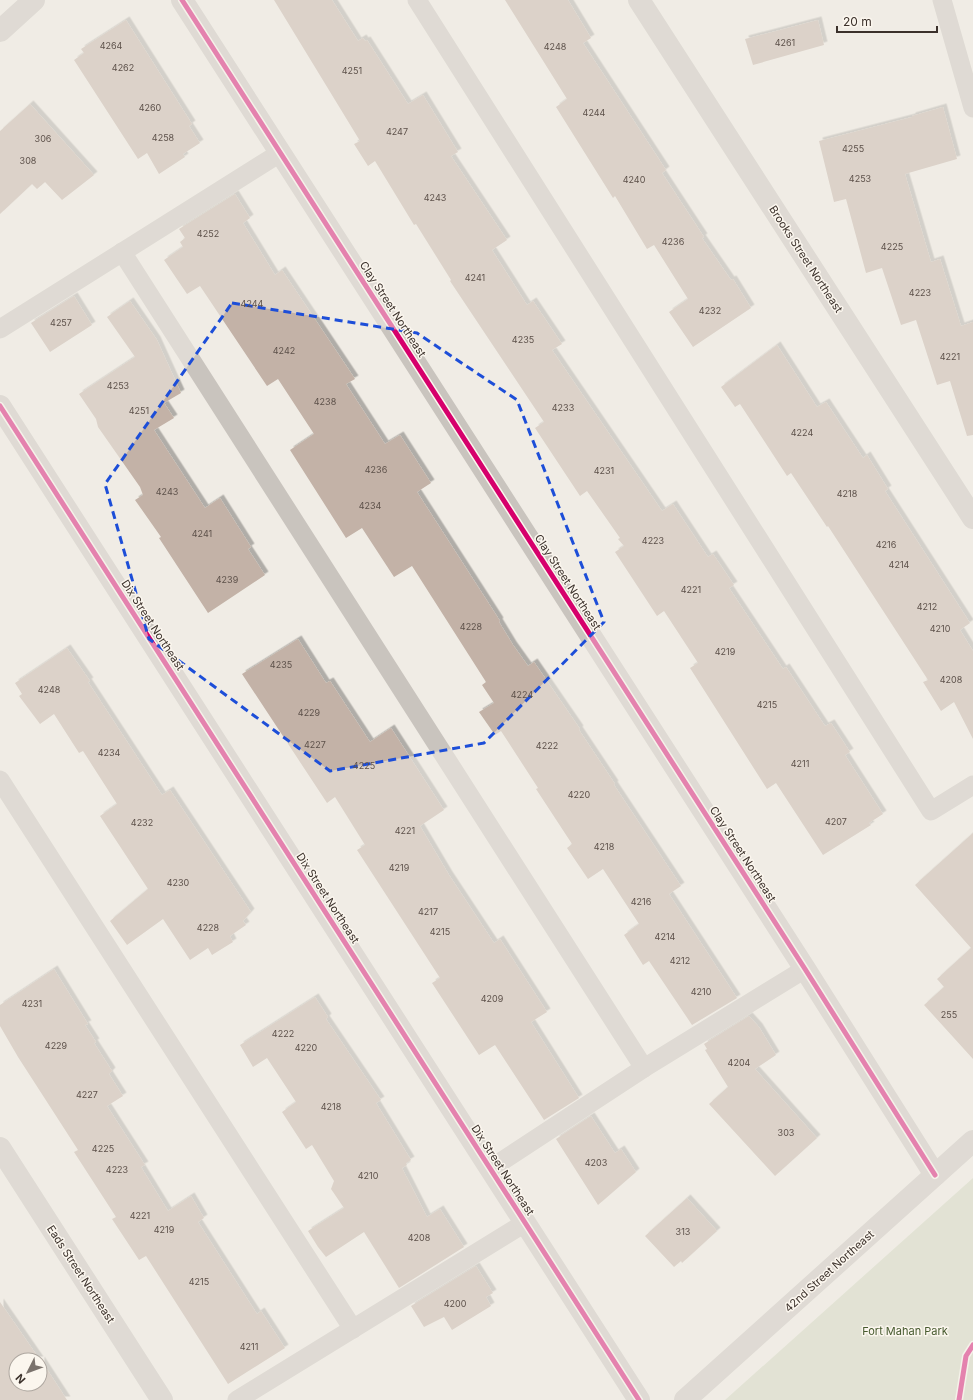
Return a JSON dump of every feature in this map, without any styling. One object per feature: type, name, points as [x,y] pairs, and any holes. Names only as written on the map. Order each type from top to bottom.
[{"type":"street","points":[[0,31],[34,0]]},
{"type":"street","name":"Clay Street Northeast","points":[[182,0],[805,969],[935,1175]]},
{"type":"street","name":"Brooks Street Northeast","points":[[639,0],[973,518]]},
{"type":"street","name":"Dix Street Northeast","points":[[1,408],[639,1400]]},
{"type":"street","name":"42nd Street Northeast","points":[[685,1400],[973,1141]]},
{"type":"street","name":"Eads Street Northeast","points":[[0,1148],[162,1400]]},
{"type":"lane","points":[[417,0],[931,811],[973,785]]},
{"type":"lane","points":[[942,0],[973,108]]},
{"type":"lane","points":[[0,329],[280,153]]},
{"type":"lane","points":[[122,252],[644,1068]]},
{"type":"lane","points":[[0,780],[353,1329]]},
{"type":"lane","points":[[490,1169],[644,1068],[805,969]]},
{"type":"lane","points":[[237,1400],[525,1223]]},
{"type":"highlighted area","points":[[232,303],[417,333],[517,400],[604,622],[484,743],[330,771],[149,639],[105,484]]},
{"type":"green space","name":"Fort Mahan Park","points":[[973,1178],[973,1400],[725,1400]]},
{"type":"building","points":[[274,0],[332,0],[358,41],[363,38],[365,41],[367,40],[408,104],[423,95],[458,152],[451,156],[507,240],[492,250],[527,305],[533,301],[562,344],[552,350],[662,511],[673,504],[708,557],[713,554],[734,585],[729,588],[783,669],[786,667],[825,726],[831,723],[850,752],[845,755],[883,814],[869,823],[871,825],[823,855],[776,783],[767,789],[690,668],[698,663],[664,611],[657,616],[615,552],[624,546],[618,539],[620,538],[587,491],[580,496],[535,428],[544,422],[450,281],[451,280],[416,224],[414,225],[375,161],[368,166],[354,144],[360,141]]},
{"type":"building","points":[[505,0],[568,0],[591,38],[583,43],[666,170],[662,173],[704,237],[702,238],[731,280],[733,279],[751,308],[693,347],[669,312],[688,299],[654,245],[647,249],[615,196],[613,198],[556,107],[567,99]]},
{"type":"building","points":[[126,20],[192,124],[189,126],[200,143],[183,154],[185,157],[159,174],[147,153],[138,159],[74,60],[84,53],[81,49]]},
{"type":"building","points":[[818,20],[824,45],[753,65],[745,39]]},
{"type":"building","points":[[30,104],[94,175],[62,200],[45,182],[37,189],[32,184],[0,214],[0,131]]},
{"type":"building","points":[[943,107],[957,159],[905,174],[931,262],[940,259],[961,326],[973,322],[973,435],[967,436],[950,381],[937,385],[916,320],[901,325],[882,268],[866,273],[846,199],[834,202],[819,141],[912,117]]},
{"type":"building","points":[[235,194],[250,218],[243,223],[275,275],[282,270],[355,379],[346,384],[385,444],[400,435],[431,483],[417,492],[500,621],[499,622],[513,645],[528,666],[534,662],[580,729],[579,730],[615,784],[614,785],[681,886],[669,894],[737,998],[692,1025],[649,961],[643,965],[624,935],[639,924],[603,869],[588,879],[567,848],[572,844],[536,789],[538,788],[501,731],[495,735],[479,712],[494,703],[482,685],[486,682],[412,566],[394,577],[362,528],[346,538],[290,450],[314,434],[278,379],[267,386],[200,286],[187,294],[164,260],[183,247],[180,242],[185,238],[179,229]]},
{"type":"building","points":[[74,296],[92,325],[50,352],[31,323]]},
{"type":"building","points":[[130,301],[157,340],[181,393],[164,403],[174,418],[154,430],[205,508],[220,498],[251,547],[248,549],[265,575],[208,613],[159,538],[161,537],[135,500],[143,495],[140,487],[98,427],[96,419],[79,394],[135,357],[107,317]]},
{"type":"building","points":[[777,345],[817,407],[826,402],[863,458],[867,455],[888,489],[885,491],[970,623],[960,630],[973,651],[973,739],[954,702],[941,711],[923,682],[928,680],[828,526],[827,527],[791,473],[787,476],[740,404],[735,407],[721,387]]},
{"type":"building","points":[[298,639],[326,683],[330,681],[370,742],[391,728],[444,810],[420,826],[449,875],[494,943],[500,939],[547,1012],[531,1022],[579,1098],[544,1120],[495,1045],[479,1055],[432,983],[440,978],[357,850],[365,845],[335,797],[327,803],[242,674]]},
{"type":"building","points":[[67,648],[90,681],[88,682],[162,795],[170,790],[251,912],[243,921],[246,925],[230,936],[233,942],[212,955],[208,948],[190,960],[163,919],[127,945],[110,921],[148,889],[100,816],[117,804],[83,751],[79,753],[54,714],[40,724],[19,696],[22,694],[15,683]]},
{"type":"building","points":[[973,833],[973,1059],[924,1005],[944,987],[937,979],[971,948],[915,885]]},
{"type":"building","points":[[54,969],[88,1024],[85,1025],[96,1042],[94,1043],[112,1071],[109,1074],[123,1096],[107,1106],[145,1165],[141,1167],[168,1211],[191,1196],[204,1218],[198,1222],[257,1314],[261,1311],[285,1348],[228,1384],[146,1256],[139,1260],[112,1219],[116,1217],[74,1152],[78,1150],[18,1057],[0,1026],[0,1005]]},
{"type":"building","points":[[315,997],[328,1017],[326,1019],[381,1100],[376,1103],[411,1160],[402,1168],[427,1217],[440,1209],[464,1247],[399,1288],[364,1232],[326,1257],[318,1247],[308,1231],[344,1208],[331,1189],[334,1181],[312,1145],[306,1149],[282,1112],[296,1102],[267,1058],[253,1067],[240,1045]]},
{"type":"building","points":[[749,1016],[759,1027],[776,1055],[755,1069],[817,1138],[775,1176],[709,1104],[728,1087],[705,1050],[707,1049],[704,1044]]},
{"type":"building","points":[[591,1116],[615,1153],[621,1149],[636,1172],[598,1205],[556,1139]]},
{"type":"building","points":[[687,1198],[717,1231],[682,1263],[681,1261],[674,1267],[645,1236]]},
{"type":"building","points":[[476,1266],[493,1293],[486,1297],[491,1306],[452,1330],[444,1317],[424,1327],[411,1306]]},
{"type":"building","points":[[0,1302],[34,1352],[8,1352],[8,1392],[48,1392],[48,1371],[67,1400],[0,1400]]},
{"type":"cycle path","points":[[182,0],[805,969],[935,1175]]},
{"type":"cycle path","points":[[0,406],[639,1400]]},
{"type":"cycle path","points":[[959,1400],[966,1356],[973,1345]]}]
